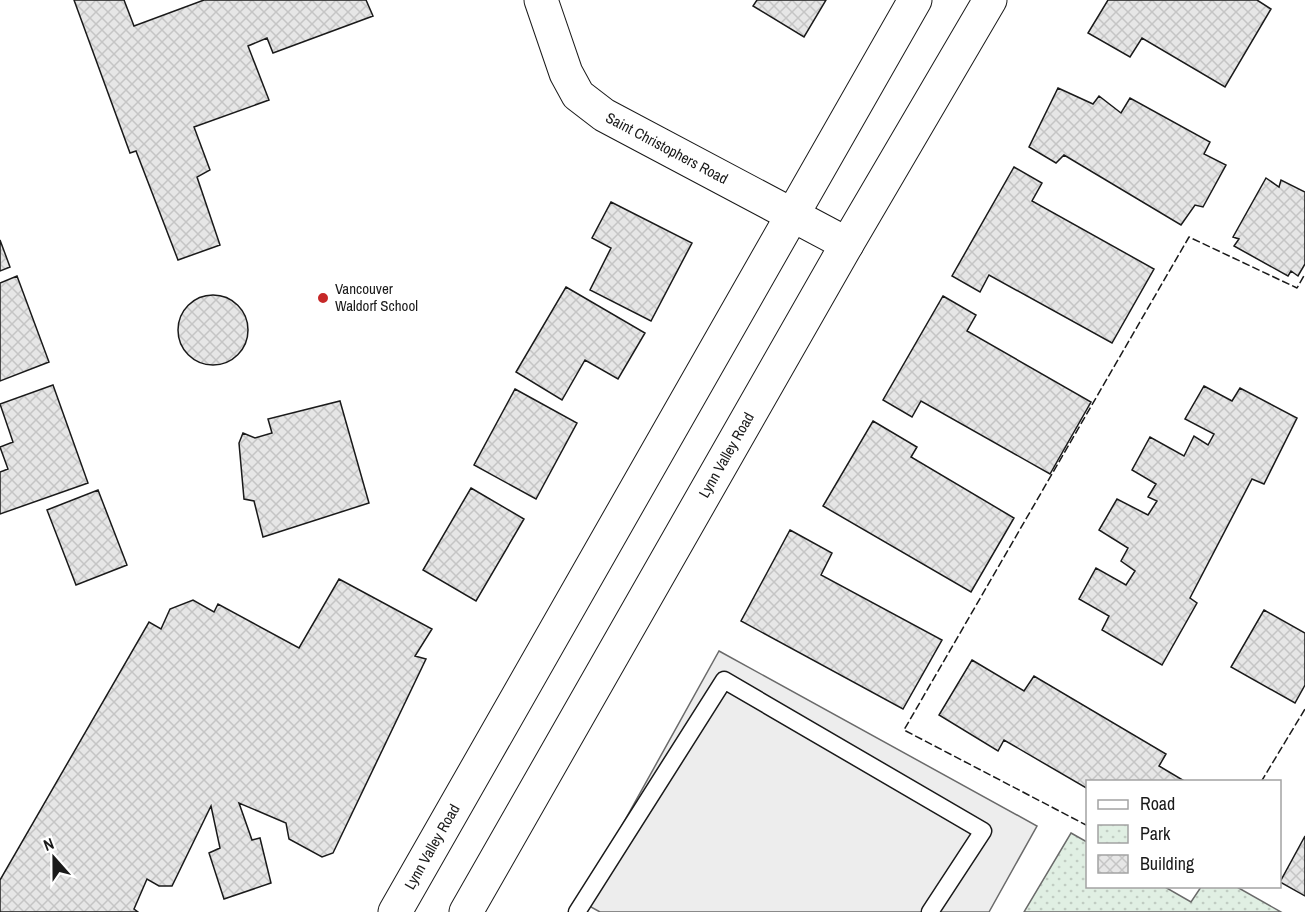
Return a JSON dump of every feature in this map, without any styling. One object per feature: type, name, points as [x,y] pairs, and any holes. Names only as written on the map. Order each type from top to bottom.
[{"type":"main road","name":"Saint Christophers Road","points":[[541,0],[566,73],[578,95],[604,115],[847,244]]},
{"type":"main road","name":"Lynn Valley Road","points":[[395,912],[915,0]]},
{"type":"main road","name":"Lynn Valley Road","points":[[466,912],[847,244],[990,0]]},
{"type":"lane","points":[[577,912],[724,680],[983,831],[930,912]]},
{"type":"green space","points":[[1071,833],[1086,841],[1086,888],[1167,888],[1191,902],[1200,888],[1239,888],[1281,912],[1024,912]]},
{"type":"shaded area","points":[[719,651],[1037,826],[989,912],[600,912],[580,901]]},
{"type":"building","points":[[74,0],[124,0],[134,26],[204,0],[366,0],[373,16],[273,53],[267,38],[248,46],[269,100],[194,127],[210,170],[197,177],[220,245],[178,260],[136,151],[130,153]]},
{"type":"building","points":[[757,0],[826,0],[804,37],[753,6]]},
{"type":"building","points":[[1108,0],[1257,0],[1271,9],[1225,87],[1142,38],[1130,57],[1088,33]]},
{"type":"building","points":[[1058,88],[1093,104],[1099,96],[1121,113],[1130,98],[1210,142],[1204,154],[1226,165],[1203,207],[1195,205],[1181,225],[1064,155],[1056,163],[1029,147]]},
{"type":"building","points":[[1014,167],[1042,183],[1032,201],[1154,269],[1112,343],[989,275],[980,292],[952,276]]},
{"type":"building","points":[[1266,178],[1279,187],[1281,180],[1305,192],[1305,264],[1298,276],[1291,271],[1288,276],[1234,246],[1239,239],[1233,237]]},
{"type":"building","points":[[611,202],[692,243],[651,321],[590,290],[611,248],[592,238]]},
{"type":"building","points":[[0,240],[10,267],[0,271]]},
{"type":"building","points":[[17,276],[49,362],[0,381],[0,283]]},
{"type":"building","points":[[566,287],[645,333],[618,379],[585,360],[562,400],[516,372]]},
{"type":"building","points":[[213,295],[226,298],[238,305],[245,317],[248,330],[245,343],[238,355],[226,362],[213,365],[200,362],[188,355],[181,343],[178,330],[181,317],[188,305],[200,298]]},
{"type":"building","points":[[943,296],[976,315],[967,331],[1091,402],[1050,474],[921,401],[912,417],[883,400]]},
{"type":"building","points":[[53,385],[88,483],[0,514],[0,472],[8,469],[0,447],[13,442],[0,404]]},
{"type":"building","points":[[1204,386],[1232,401],[1240,388],[1297,418],[1264,484],[1252,479],[1190,598],[1197,603],[1162,665],[1102,630],[1109,616],[1079,599],[1096,568],[1126,585],[1135,571],[1121,561],[1128,548],[1099,530],[1117,499],[1148,515],[1157,501],[1148,497],[1156,484],[1132,470],[1150,437],[1184,456],[1194,436],[1208,445],[1214,434],[1185,419]]},
{"type":"building","points":[[515,389],[577,423],[536,499],[474,465]]},
{"type":"building","points":[[340,401],[369,503],[263,537],[254,501],[244,499],[239,443],[243,433],[255,438],[272,433],[268,419]]},
{"type":"building","points":[[873,421],[917,447],[911,457],[1014,518],[971,592],[823,506]]},
{"type":"building","points":[[471,488],[524,519],[476,601],[423,570]]},
{"type":"building","points":[[98,490],[127,565],[76,585],[47,510]]},
{"type":"building","points":[[790,530],[832,553],[821,575],[942,640],[903,709],[741,621]]},
{"type":"building","points":[[339,579],[432,629],[415,656],[426,659],[333,853],[322,857],[289,839],[286,823],[239,803],[252,840],[260,838],[271,883],[224,899],[209,853],[220,848],[211,806],[172,886],[159,886],[147,879],[134,909],[138,912],[0,912],[0,880],[149,622],[161,629],[170,609],[193,600],[214,612],[218,604],[299,648]]},
{"type":"building","points":[[1264,610],[1305,633],[1305,685],[1295,703],[1231,667]]},
{"type":"building","points":[[972,660],[1024,691],[1034,676],[1166,754],[1159,766],[1183,780],[1086,780],[1086,788],[1004,740],[998,751],[939,715]]},
{"type":"building","points":[[1305,836],[1305,896],[1281,883]]},
{"type":"fence","points":[[1086,825],[904,730],[1189,237],[1297,288],[1305,274]]},
{"type":"fence","points":[[1262,780],[1305,709]]},
{"type":"place","name":"Vancouver Waldorf School","points":[[323,298]]}]
